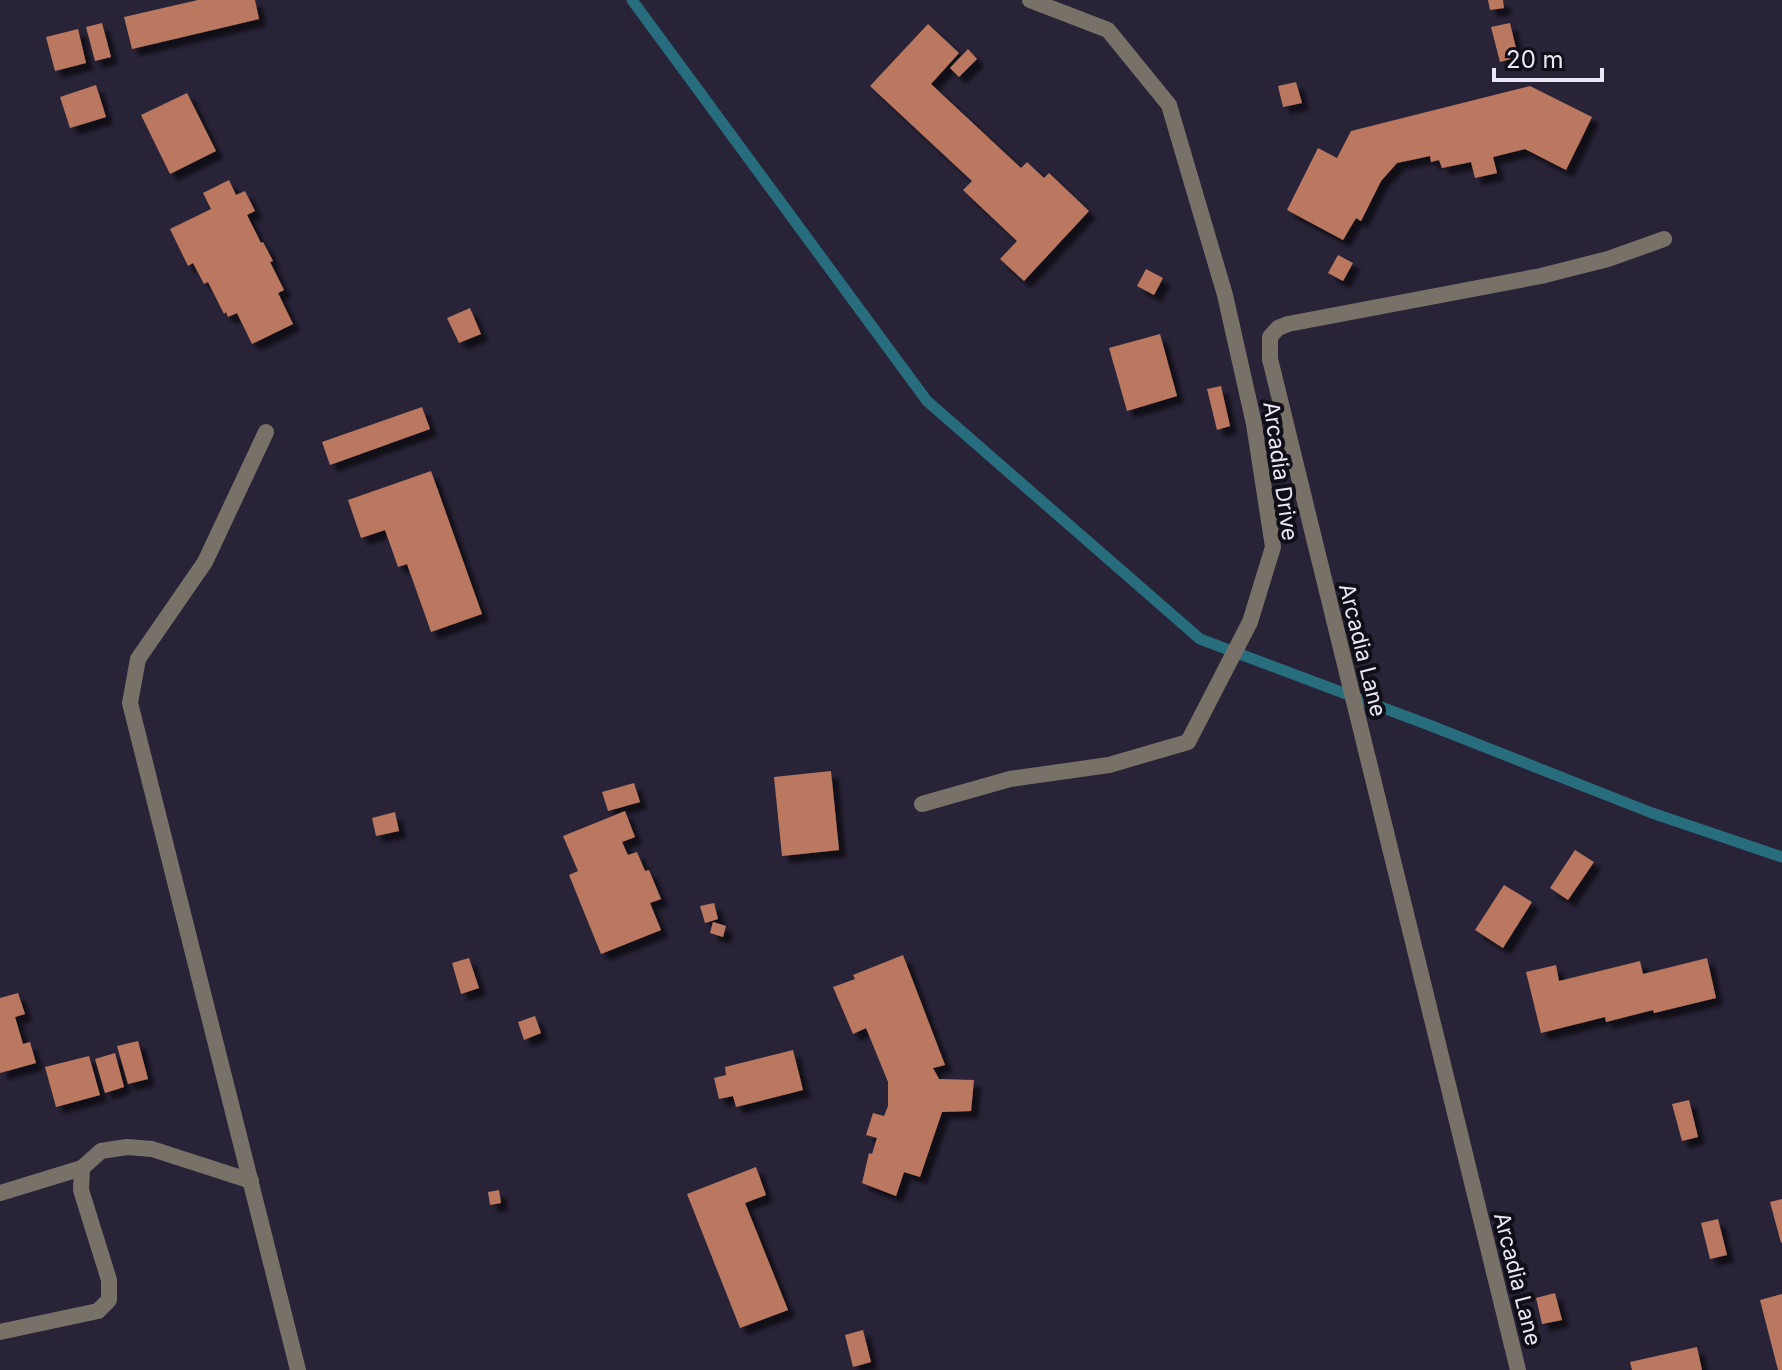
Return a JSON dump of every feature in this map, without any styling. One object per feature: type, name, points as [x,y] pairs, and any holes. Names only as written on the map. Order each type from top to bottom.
[{"type":"street","name":"Arcadia Drive","points":[[922,804],[1010,779],[1109,765],[1188,742],[1250,622],[1273,547],[1254,424],[1225,295],[1169,105],[1108,30],[1030,0]]},
{"type":"street","name":"Arcadia Lane","points":[[1518,1370],[1270,359],[1270,337],[1278,328],[1288,324],[1541,276],[1608,259],[1664,239]]},
{"type":"street","points":[[266,432],[205,562],[138,659],[130,703],[298,1370]]},
{"type":"street","points":[[0,1193],[82,1168],[101,1151],[127,1147],[152,1149],[251,1181]]},
{"type":"street","points":[[0,1332],[98,1311],[109,1300],[109,1280],[81,1190],[82,1168]]},
{"type":"building","points":[[198,0],[255,0],[259,19],[132,49],[124,17]]},
{"type":"building","points":[[1488,0],[1503,0],[1504,8],[1490,10]]},
{"type":"building","points":[[102,23],[111,57],[95,61],[86,27]]},
{"type":"building","points":[[1510,23],[1518,57],[1500,62],[1491,27]]},
{"type":"building","points":[[928,24],[959,53],[931,84],[1021,168],[1027,162],[1044,178],[1049,173],[1089,211],[1024,281],[1000,259],[1017,241],[963,190],[972,181],[870,86]]},
{"type":"building","points":[[78,29],[86,63],[55,71],[46,37]]},
{"type":"building","points":[[968,49],[977,59],[959,77],[950,68]]},
{"type":"building","points":[[1296,82],[1302,103],[1283,107],[1278,86]]},
{"type":"building","points":[[96,85],[106,117],[70,128],[60,97]]},
{"type":"building","points":[[1530,86],[1592,117],[1566,170],[1525,149],[1493,157],[1497,173],[1475,178],[1471,162],[1442,168],[1439,160],[1431,162],[1430,156],[1397,163],[1381,181],[1361,221],[1356,218],[1343,240],[1287,210],[1318,148],[1337,158],[1351,131]]},
{"type":"building","points":[[187,93],[216,151],[170,174],[141,115]]},
{"type":"building","points":[[229,180],[236,195],[245,191],[255,211],[247,215],[273,261],[270,262],[284,290],[278,293],[293,324],[252,344],[237,313],[228,317],[226,312],[224,314],[208,282],[204,284],[193,263],[188,266],[170,229],[211,209],[203,193]]},
{"type":"building","points":[[1338,255],[1353,263],[1343,281],[1328,273]]},
{"type":"building","points":[[1146,269],[1163,278],[1154,295],[1137,286]]},
{"type":"building","points":[[470,308],[481,334],[459,343],[447,318]]},
{"type":"building","points":[[1160,334],[1177,396],[1127,411],[1109,348]]},
{"type":"building","points":[[1221,386],[1230,426],[1217,430],[1207,389]]},
{"type":"building","points":[[422,407],[430,429],[330,465],[322,442]]},
{"type":"building","points":[[431,471],[482,614],[431,632],[407,564],[398,567],[385,530],[361,538],[348,500]]},
{"type":"building","points":[[831,771],[839,850],[782,856],[774,777]]},
{"type":"building","points":[[634,783],[640,802],[608,811],[602,792]]},
{"type":"building","points":[[625,811],[635,837],[622,842],[628,855],[637,852],[645,871],[649,870],[661,899],[650,903],[661,930],[601,954],[569,875],[578,871],[563,836]]},
{"type":"building","points":[[395,812],[399,831],[376,836],[372,818]]},
{"type":"building","points":[[1575,850],[1594,862],[1568,900],[1550,888]]},
{"type":"building","points":[[1504,885],[1532,902],[1503,948],[1475,930]]},
{"type":"building","points":[[714,903],[718,919],[705,923],[700,906]]},
{"type":"building","points":[[713,922],[726,926],[723,937],[710,933]]},
{"type":"building","points":[[903,955],[945,1065],[933,1068],[939,1079],[974,1080],[971,1111],[942,1112],[920,1177],[904,1172],[896,1196],[862,1183],[869,1153],[872,1154],[877,1138],[866,1135],[873,1113],[884,1116],[888,1106],[888,1082],[866,1028],[853,1034],[833,987],[855,979],[853,975]]},
{"type":"building","points":[[469,958],[479,988],[461,994],[452,963]]},
{"type":"building","points":[[1707,958],[1716,998],[1606,1022],[1605,1017],[1541,1033],[1526,972],[1556,965],[1559,981],[1640,961],[1643,974]]},
{"type":"building","points":[[18,993],[25,1014],[15,1017],[23,1044],[30,1042],[36,1063],[0,1073],[0,998]]},
{"type":"building","points":[[535,1016],[541,1033],[524,1040],[518,1022]]},
{"type":"building","points":[[138,1041],[148,1079],[128,1084],[117,1046]]},
{"type":"building","points":[[793,1050],[803,1090],[736,1107],[733,1096],[719,1099],[714,1078],[726,1075],[725,1067]]},
{"type":"building","points":[[115,1053],[124,1087],[105,1093],[95,1059]]},
{"type":"building","points":[[89,1056],[100,1095],[56,1107],[45,1067]]},
{"type":"building","points":[[1689,1100],[1698,1137],[1682,1141],[1672,1104]]},
{"type":"building","points":[[756,1167],[766,1195],[745,1203],[788,1310],[740,1328],[687,1194]]},
{"type":"building","points":[[499,1190],[501,1203],[490,1205],[488,1192]]},
{"type":"building","points":[[1782,1199],[1782,1242],[1781,1243],[1770,1202]]},
{"type":"building","points":[[1718,1219],[1727,1255],[1710,1259],[1701,1223]]},
{"type":"building","points":[[1555,1293],[1562,1320],[1542,1324],[1536,1298]]},
{"type":"building","points":[[1782,1294],[1782,1370],[1778,1370],[1760,1300]]},
{"type":"building","points":[[863,1330],[871,1362],[853,1367],[845,1335]]},
{"type":"building","points":[[1697,1347],[1702,1370],[1632,1370],[1630,1362]]},
{"type":"waterway","points":[[632,0],[927,401],[1200,639],[1652,813],[1782,857]]}]
